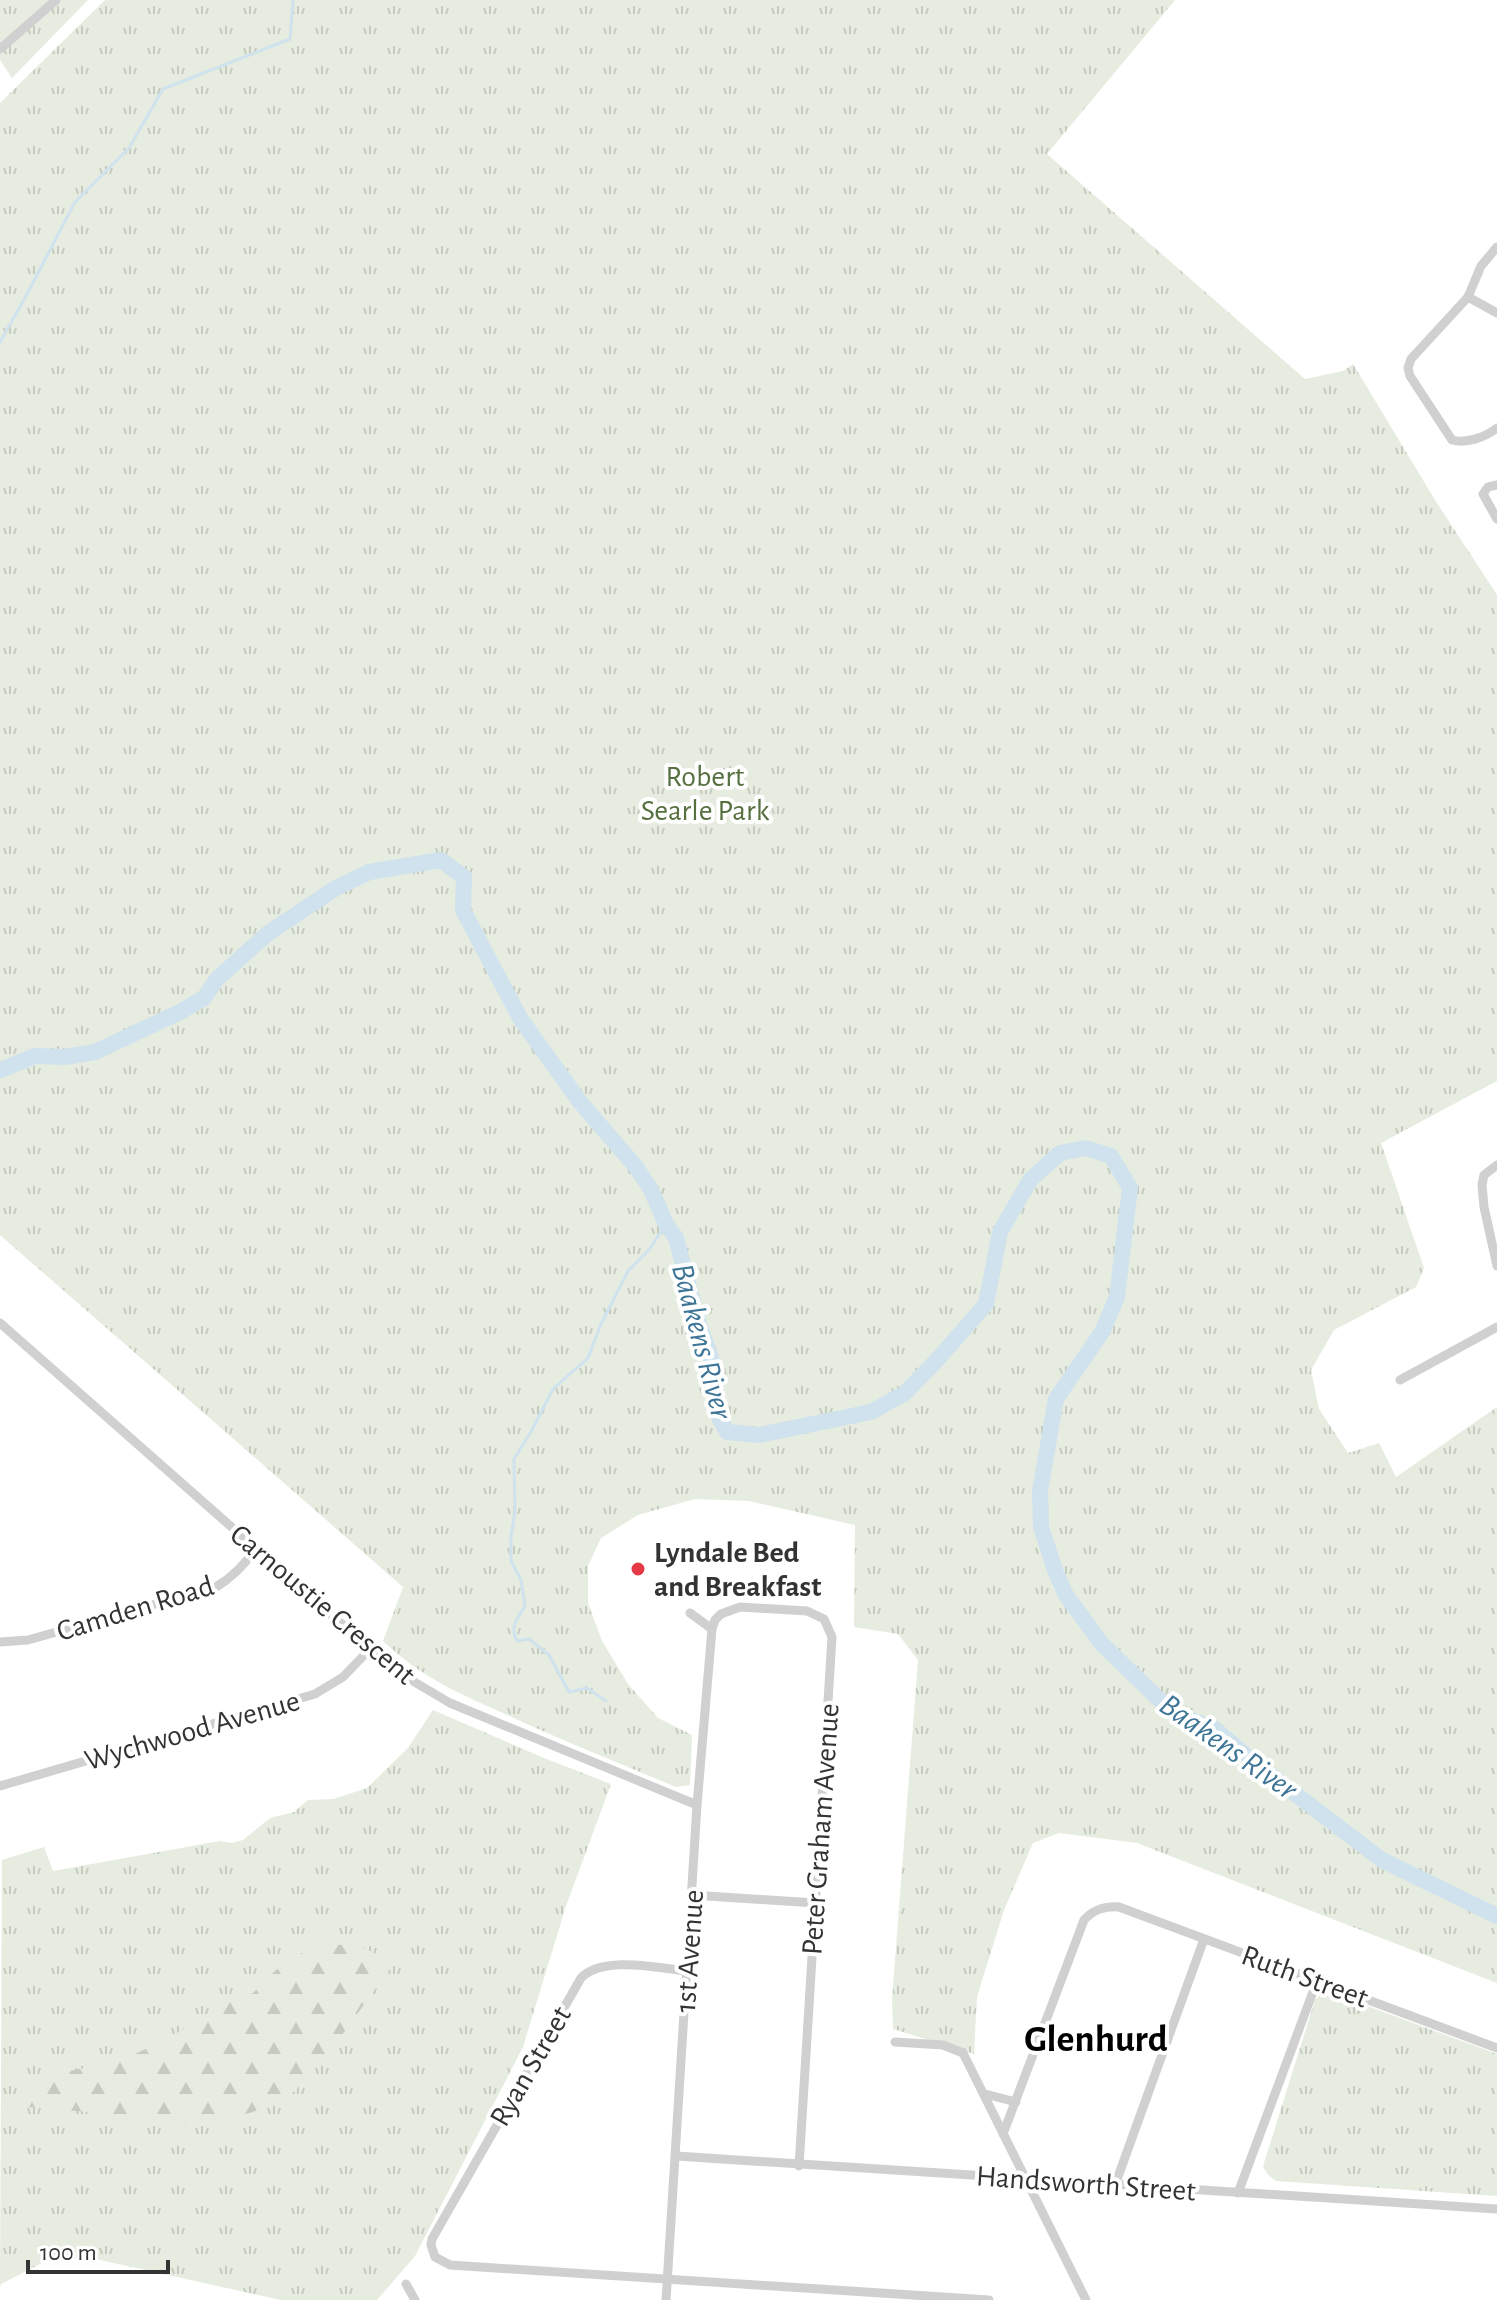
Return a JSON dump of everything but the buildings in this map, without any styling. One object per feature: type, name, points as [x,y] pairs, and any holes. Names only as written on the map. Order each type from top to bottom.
[{"type":"street","points":[[0,49],[56,0]]},
{"type":"street","points":[[1497,247],[1481,266],[1468,297],[1408,365],[1409,373],[1452,440],[1465,442],[1497,428]]},
{"type":"street","points":[[1468,297],[1497,313]]},
{"type":"street","points":[[1497,485],[1486,489],[1483,494],[1497,519]]},
{"type":"street","points":[[1497,1165],[1484,1175],[1482,1192],[1497,1266]]},
{"type":"street","name":"Carnoustie Crescent","points":[[0,1323],[255,1549],[406,1677],[450,1703],[697,1805]]},
{"type":"street","points":[[1400,1380],[1497,1327]]},
{"type":"street","name":"Camden Road","points":[[0,1642],[28,1640],[216,1587],[244,1566],[255,1549]]},
{"type":"street","name":"Peter Graham Avenue","points":[[712,1629],[721,1614],[740,1607],[807,1611],[821,1616],[830,1629],[832,1644],[799,2166]]},
{"type":"street","points":[[690,1613],[712,1629]]},
{"type":"street","name":"1st Avenue","points":[[666,2300],[697,1805],[712,1629]]},
{"type":"street","name":"Wychwood Avenue","points":[[0,1786],[315,1694],[343,1677],[370,1649]]},
{"type":"street","points":[[692,1895],[816,1903]]},
{"type":"street","name":"Ruth Street","points":[[1016,2102],[1084,1920],[1095,1910],[1112,1906],[1497,2048]]},
{"type":"street","points":[[1115,2185],[1204,1939]]},
{"type":"street","name":"Ryan Street","points":[[667,2280],[450,2265],[438,2260],[433,2253],[432,2239],[581,1978],[589,1970],[606,1965],[687,1971]]},
{"type":"street","points":[[1238,2193],[1317,1981]]},
{"type":"street","points":[[895,2042],[943,2045],[961,2052],[985,2094],[1086,2300]]},
{"type":"street","points":[[985,2094],[1016,2102],[1003,2134]]},
{"type":"street","name":"Handsworth Street","points":[[676,2156],[1497,2209]]},
{"type":"street","points":[[667,2280],[989,2300]]},
{"type":"street","points":[[406,2284],[415,2300]]},
{"type":"green space","points":[[0,0],[88,0],[12,78],[0,60]]},
{"type":"green space","name":"Robert Searle Park","points":[[105,0],[1175,0],[1047,154],[1305,379],[1343,371],[1353,364],[1497,595],[1497,1081],[1381,1143],[1424,1268],[1416,1287],[1334,1330],[1311,1370],[1319,1409],[1348,1453],[1379,1443],[1396,1477],[1497,1407],[1497,1983],[1137,1843],[1059,1833],[1033,1843],[1004,1910],[977,1997],[974,2054],[893,2029],[892,2000],[918,1660],[898,1634],[854,1627],[855,1525],[749,1501],[695,1499],[638,1515],[601,1538],[588,1566],[588,1603],[602,1641],[628,1684],[658,1718],[692,1735],[690,1785],[676,1787],[471,1699],[397,1654],[383,1641],[403,1587],[0,1235],[0,103]]},
{"type":"green space","points":[[433,1710],[611,1784],[566,1906],[523,2047],[415,2256],[377,2300],[281,2300],[91,2258],[52,2258],[0,2287],[2,1860],[44,1847],[53,1871],[220,1841],[231,1843],[243,1840],[270,1818],[294,1812],[308,1800],[334,1799],[367,1788],[408,1748]]},
{"type":"green space","points":[[317,1943],[362,1948],[378,1955],[391,1967],[345,2031],[295,2091],[253,2112],[217,2122],[163,2124],[89,2112],[28,2107],[22,2094],[38,2081],[64,2072],[121,2061],[174,2035],[219,2006],[253,1993],[276,1970]]},
{"type":"green space","points":[[1322,1993],[1332,1993],[1497,2054],[1497,2196],[1276,2181],[1268,2175],[1263,2166],[1315,2000]]},
{"type":"waterway","points":[[0,342],[75,202],[129,148],[163,89],[290,39],[293,0]]},
{"type":"waterway","name":"Baakens River","points":[[0,1070],[35,1056],[65,1057],[95,1052],[180,1012],[204,998],[217,979],[267,934],[336,888],[369,872],[441,860],[464,877],[463,910],[520,1018],[580,1102],[636,1167],[676,1238],[699,1324],[716,1372],[716,1412],[727,1432],[759,1435],[871,1412],[905,1393],[986,1304],[1000,1232],[1030,1180],[1060,1153],[1086,1148],[1111,1156],[1130,1188],[1117,1297],[1102,1332],[1056,1399],[1040,1491],[1041,1527],[1066,1595],[1101,1643],[1173,1713],[1215,1729],[1382,1860],[1497,1916]]},
{"type":"waterway","points":[[606,1701],[587,1688],[569,1692],[549,1655],[529,1639],[517,1641],[515,1636],[515,1623],[525,1606],[521,1580],[511,1561],[515,1512],[514,1459],[553,1389],[588,1358],[628,1271],[649,1250],[666,1224]]},
{"type":"place","name":"Lyndale Bed and Breakfast","points":[[638,1569]]},
{"type":"district","name":"Glenhurd","points":[[1096,2038]]}]
